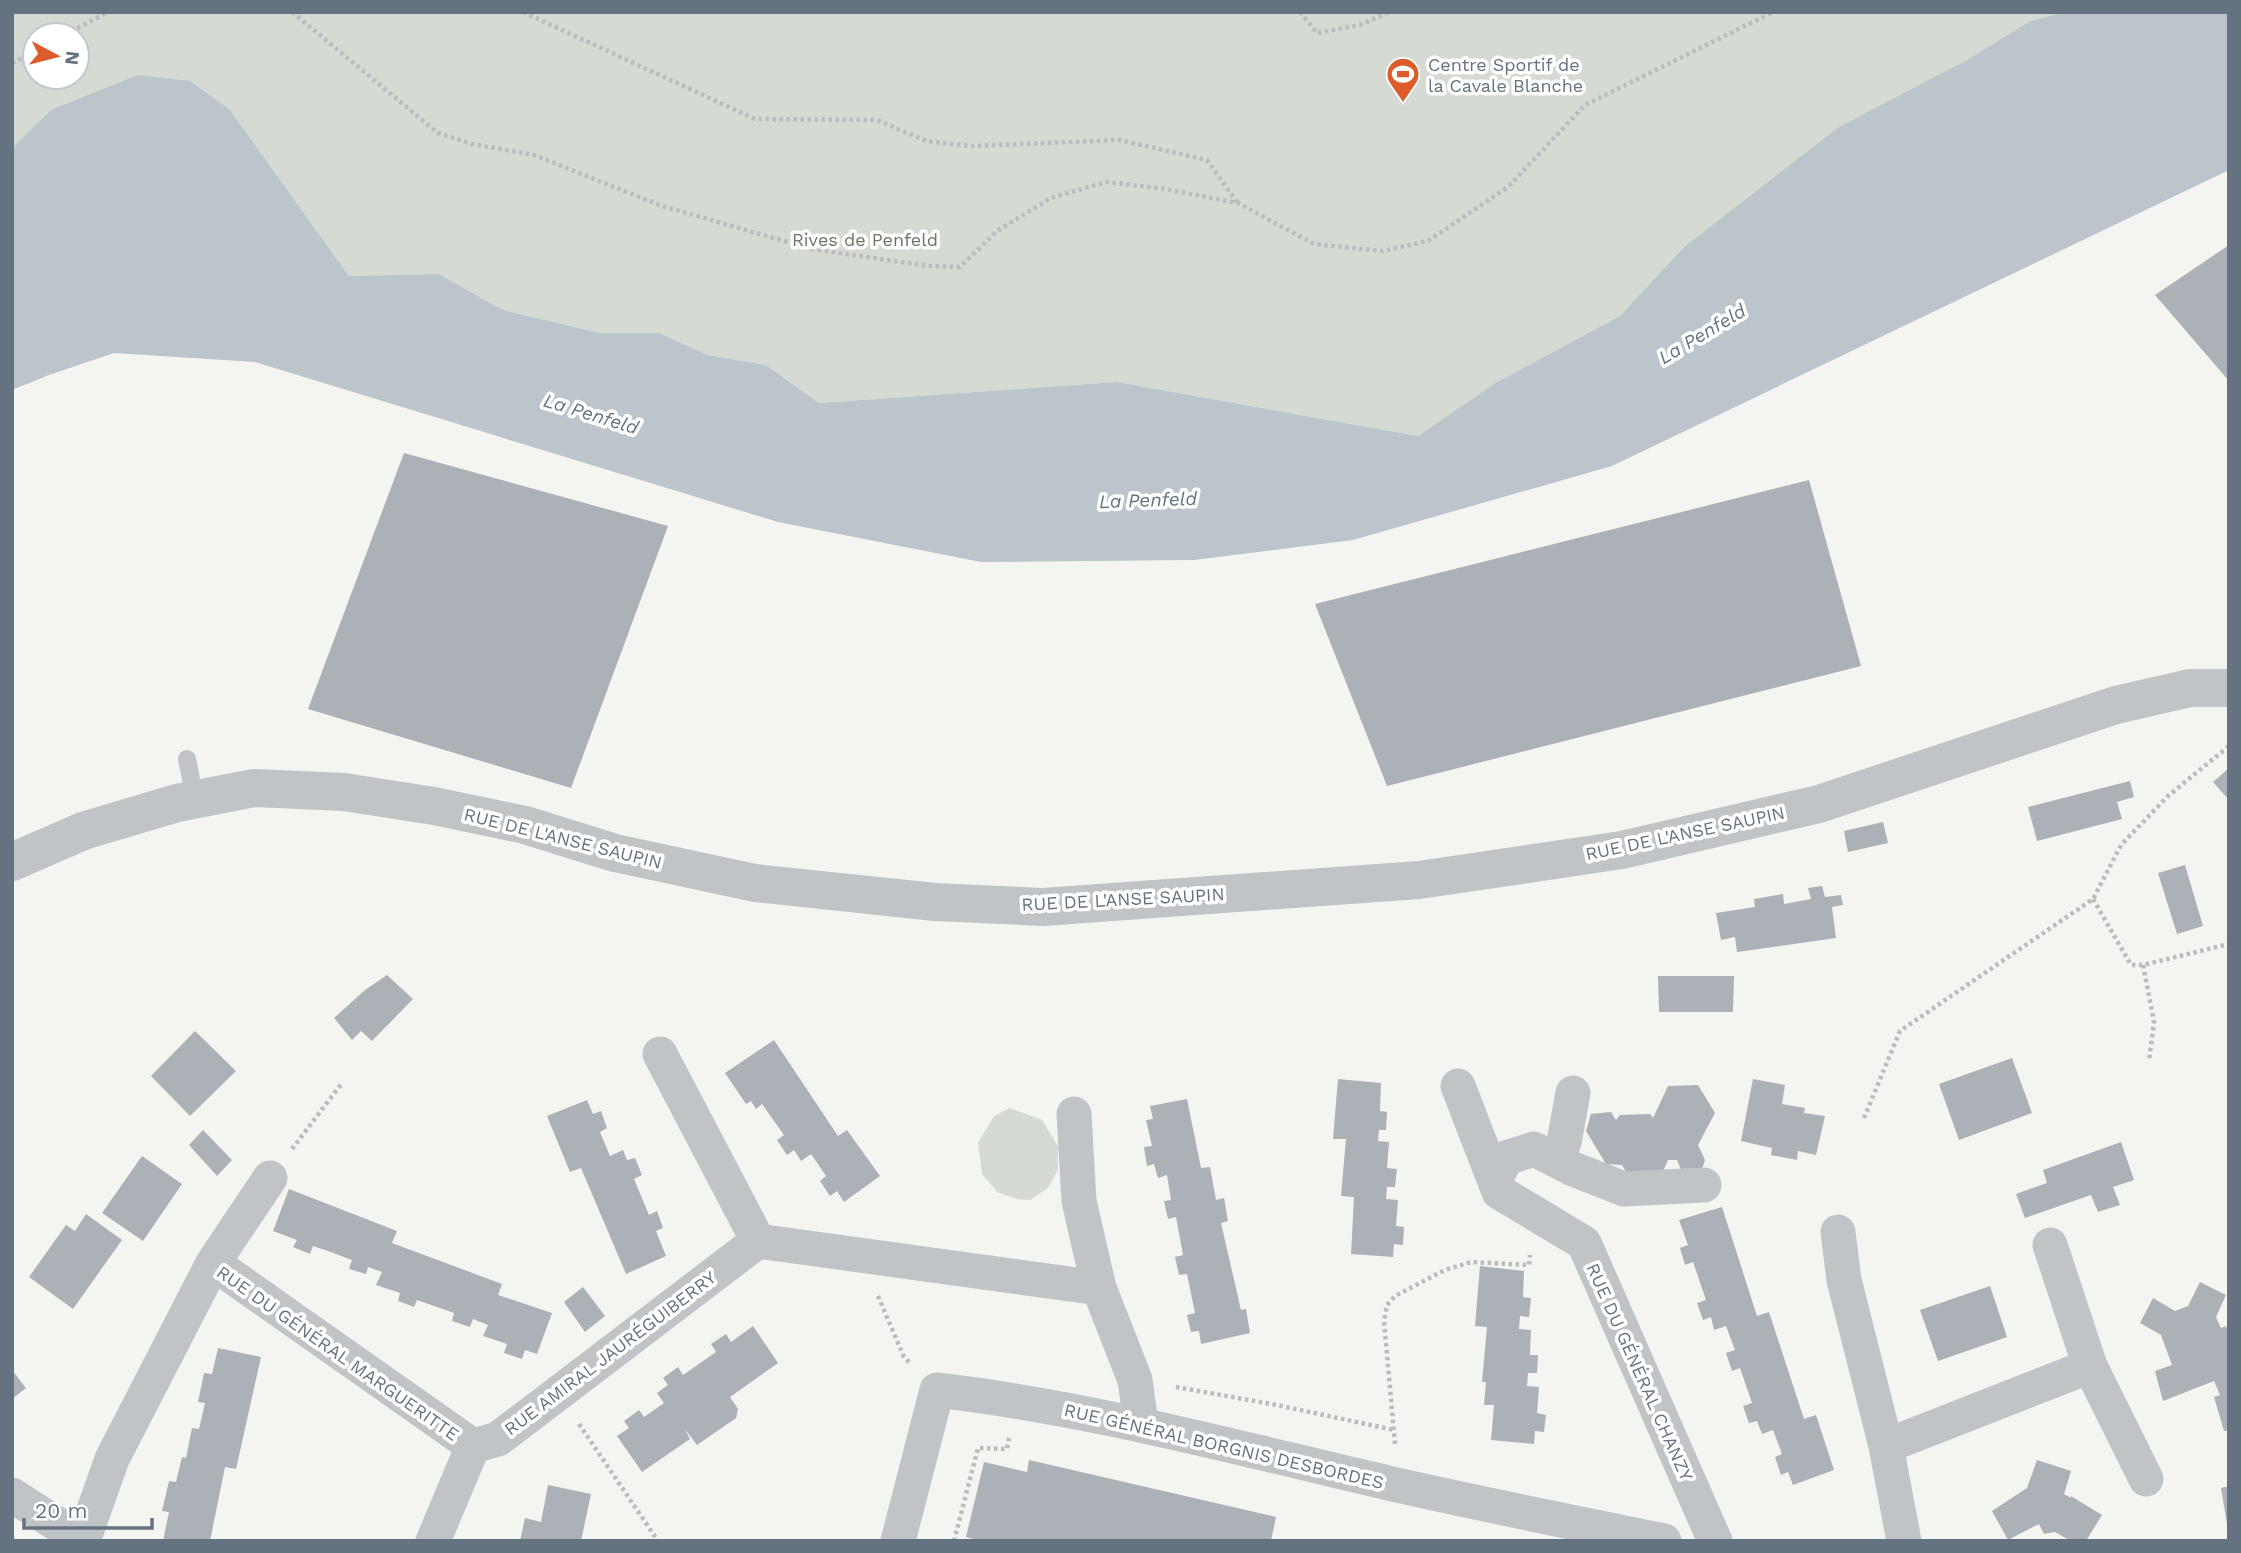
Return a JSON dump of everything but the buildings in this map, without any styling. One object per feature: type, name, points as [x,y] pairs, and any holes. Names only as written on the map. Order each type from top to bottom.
[{"type":"street","name":"RUE DE L'ANSE SAUPIN","points":[[12,862],[83,831],[195,799],[254,788],[344,792],[434,806],[525,825],[615,853],[755,883],[935,902],[1043,907],[1419,880],[1622,850],[1819,804],[2116,705],[2190,688],[2229,688]]},
{"type":"street","points":[[660,1054],[758,1241],[1099,1288]]},
{"type":"street","name":"RUE DU GÉNÉRAL CHANZY","points":[[1458,1086],[1499,1192],[1584,1243],[1714,1541]]},
{"type":"street","points":[[1556,1160],[1564,1142],[1573,1093]]},
{"type":"street","points":[[1074,1114],[1079,1201],[1099,1288],[1135,1380],[1141,1424]]},
{"type":"street","points":[[1495,1180],[1506,1158],[1534,1149],[1624,1189],[1704,1185]]},
{"type":"street","points":[[213,1263],[270,1178]]},
{"type":"street","points":[[1838,1232],[1844,1280],[1886,1446],[1904,1541]]},
{"type":"street","name":"RUE AMIRAL JAURÉGUIBERRY","points":[[473,1446],[498,1439],[758,1241]]},
{"type":"street","points":[[2050,1245],[2090,1366],[2146,1479]]},
{"type":"street","name":"RUE DU GÉNÉRAL MARGUERITTE","points":[[12,1495],[83,1541],[112,1459],[213,1263],[473,1446]]},
{"type":"street","points":[[1886,1446],[2090,1366]]},
{"type":"street","name":"RUE GÉNÉRAL BORGNIS DESBORDES","points":[[898,1541],[937,1390],[1016,1399],[1141,1424],[1392,1484],[1664,1541]]},
{"type":"street","points":[[433,1541],[473,1446]]},
{"type":"lane","points":[[187,759],[195,799]]},
{"type":"path","points":[[91,21],[108,12]]},
{"type":"path","points":[[292,12],[438,133],[473,144],[534,155],[662,206],[812,249],[960,267],[997,231],[1051,198],[1105,182],[1159,188],[1238,203],[1314,244],[1382,251],[1428,241],[1508,187],[1585,105],[1773,12]]},
{"type":"path","points":[[523,12],[755,119],[877,120],[926,141],[970,146],[1120,140],[1207,160],[1238,203]]},
{"type":"path","points":[[1300,12],[1317,33],[1360,25],[1389,12]]},
{"type":"path","points":[[1864,1118],[1900,1031],[2093,899],[2120,845],[2168,796],[2229,746]]},
{"type":"path","points":[[2093,899],[2131,965],[2143,965],[2229,943]]},
{"type":"path","points":[[2143,965],[2154,1022],[2149,1061]]},
{"type":"path","points":[[270,1178],[342,1083]]},
{"type":"path","points":[[1395,1454],[1384,1321],[1387,1305],[1395,1296],[1446,1270],[1471,1262],[1529,1265],[1534,1213]]},
{"type":"path","points":[[873,1286],[904,1357],[914,1367]]},
{"type":"path","points":[[1135,1380],[1277,1405],[1394,1430]]},
{"type":"path","points":[[559,1394],[658,1541]]},
{"type":"path","points":[[954,1541],[978,1448],[1007,1449],[1016,1399]]},
{"type":"green space","name":"Rives de Penfeld","points":[[12,12],[2065,12],[2030,21],[1967,60],[1683,248],[1620,316],[1495,383],[1418,436],[1117,382],[819,403],[766,365],[708,355],[659,333],[600,333],[503,310],[439,274],[349,276],[230,110],[52,110],[12,148]]},
{"type":"green space","points":[[1010,1108],[1042,1120],[1058,1146],[1058,1170],[1048,1188],[1030,1200],[1016,1199],[997,1192],[982,1174],[978,1143],[994,1116]]},
{"type":"water","name":"La Penfeld","points":[[2065,12],[2229,12],[2229,170],[1612,466],[1353,540],[1194,560],[981,562],[778,522],[255,362],[114,353],[12,390],[12,148],[51,110],[138,75],[190,81],[230,110],[349,276],[439,274],[503,310],[600,333],[659,333],[708,355],[766,365],[819,403],[1117,382],[1418,436],[1495,383],[1620,316],[1683,248],[1839,127],[1967,60],[2030,21]]},
{"type":"place","name":"Centre Sportif de la Cavale Blanche","points":[[1403,104]]}]
